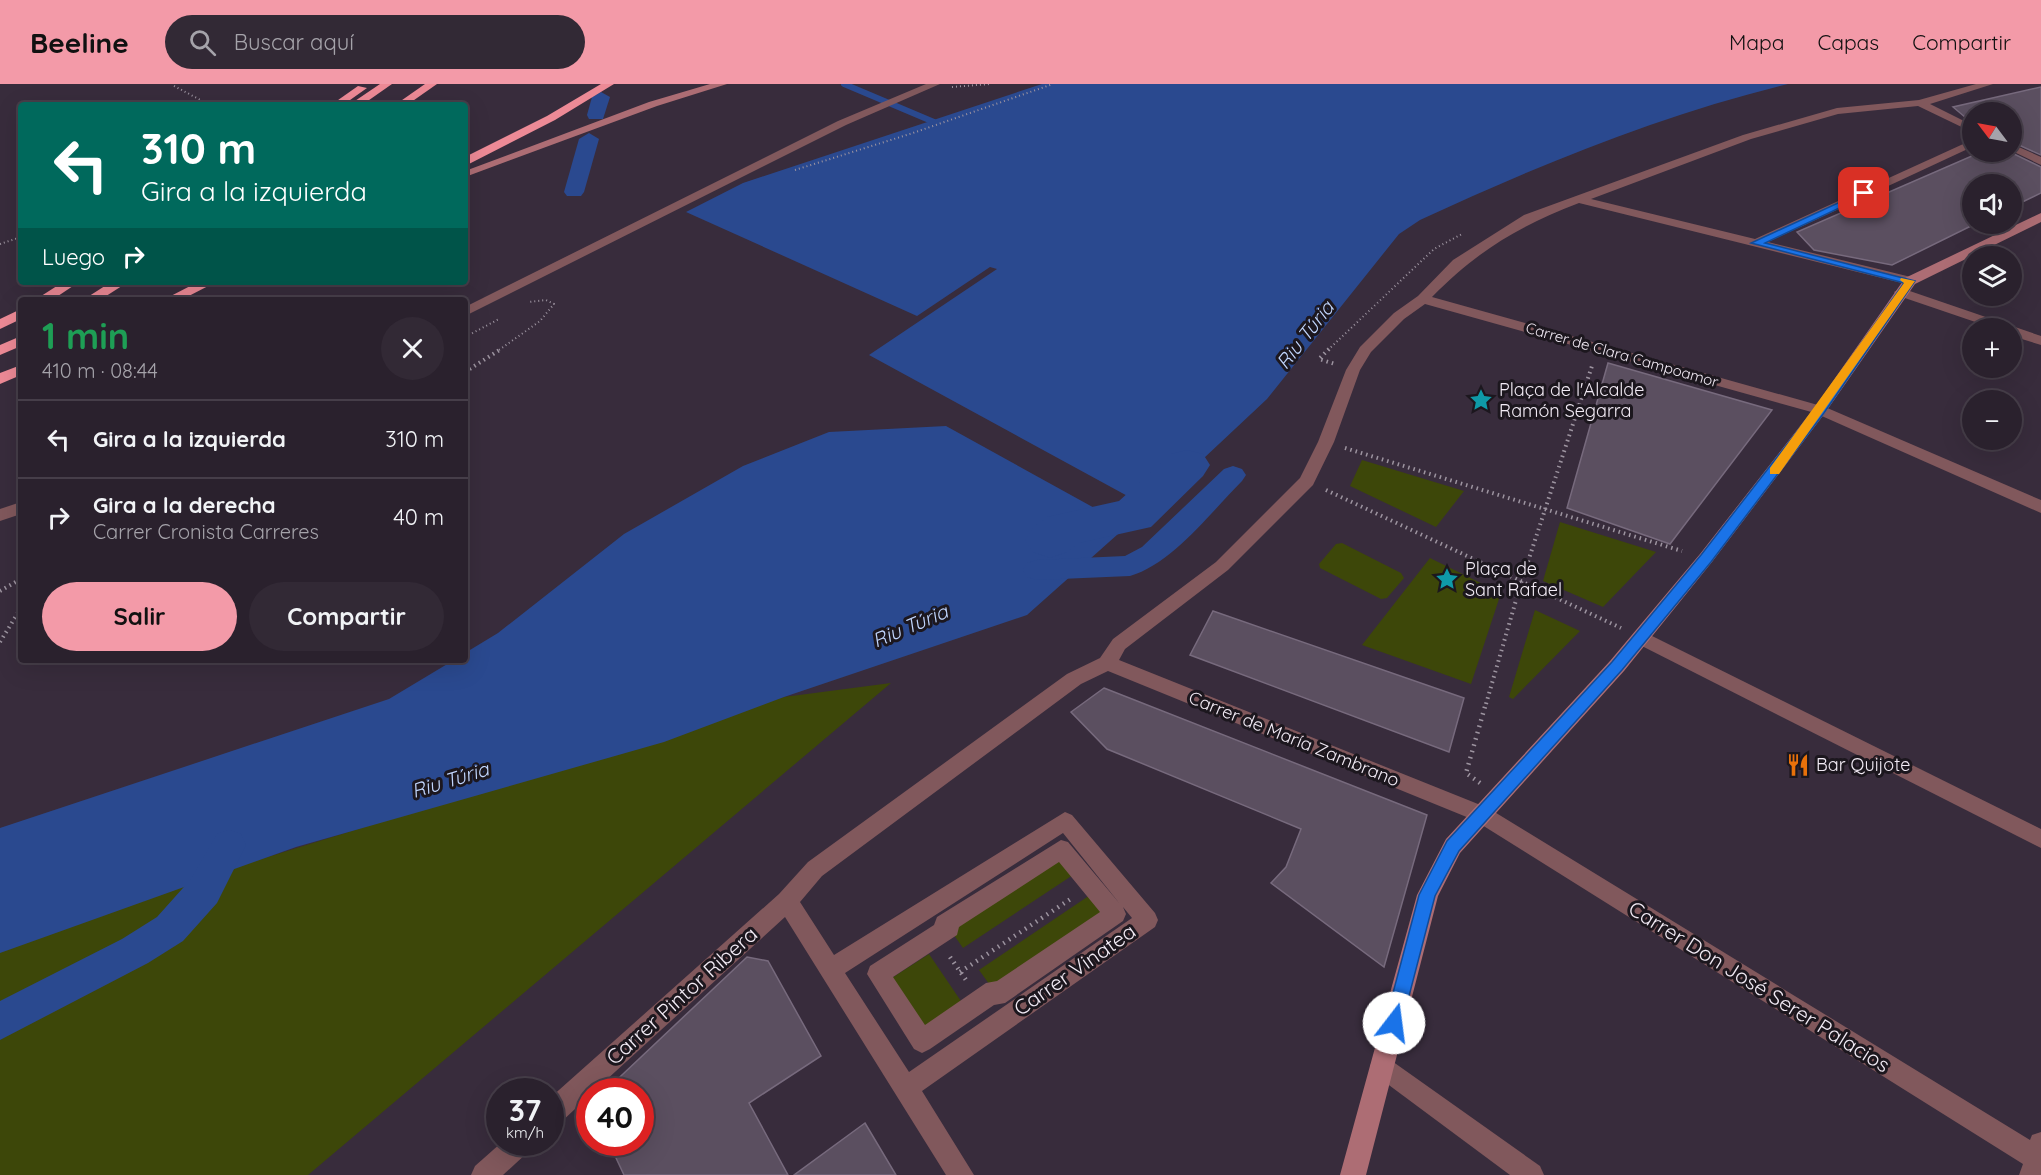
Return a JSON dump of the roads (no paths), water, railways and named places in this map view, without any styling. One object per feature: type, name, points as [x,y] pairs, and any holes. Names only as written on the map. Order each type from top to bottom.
[{"type":"highway","points":[[341,102],[368,84]]},
{"type":"highway","points":[[359,102],[387,84]]},
{"type":"highway","points":[[405,102],[432,84]]},
{"type":"highway","points":[[468,169],[609,84]]},
{"type":"highway","points":[[47,297],[67,285]]},
{"type":"highway","points":[[95,297],[116,285]]},
{"type":"highway","points":[[176,297],[202,285]]},
{"type":"highway","points":[[0,325],[18,315]]},
{"type":"highway","points":[[0,351],[18,342]]},
{"type":"highway","points":[[0,379],[18,370]]},
{"type":"street","points":[[468,169],[622,115],[722,84]]},
{"type":"street","points":[[468,311],[879,106],[935,84]]},
{"type":"street","points":[[1107,663],[1119,644],[1222,567],[1307,481],[1326,442],[1353,370],[1365,350],[1399,316],[1423,299],[1458,263],[1528,218],[1747,137],[1837,111],[1920,103],[1988,84]]},
{"type":"street","points":[[1920,103],[1962,124]]},
{"type":"street","points":[[1756,243],[1962,148]]},
{"type":"street","points":[[2022,152],[2041,161]]},
{"type":"street","points":[[1577,199],[1756,243],[1906,287],[1981,318]]},
{"type":"street","points":[[1353,1175],[1428,895],[1453,846],[1642,638],[1820,410],[1906,287],[2041,217]]},
{"type":"street","name":"Carrer de Clara Campoamor","points":[[1423,299],[1820,410],[2041,507]]},
{"type":"street","points":[[2022,334],[2041,341]]},
{"type":"street","points":[[0,515],[18,509]]},
{"type":"street","points":[[1642,638],[2041,839]]},
{"type":"street","name":"Carrer de María Zambrano","points":[[1107,663],[1481,814]]},
{"type":"street","name":"Carrer Pintor Ribera","points":[[564,1102],[787,901],[815,869],[1074,679],[1107,663]]},
{"type":"street","name":"Carrer Don José Serer Palacios","points":[[1481,814],[2037,1159]]},
{"type":"street","name":"Carrer Vinatea","points":[[831,969],[1065,821],[1147,920],[906,1088]]},
{"type":"street","points":[[1061,849],[1115,914],[997,995],[994,991],[981,1001],[922,1041],[878,974],[949,928],[945,924],[1061,849]]},
{"type":"street","points":[[787,901],[962,1175]]},
{"type":"street","points":[[1382,1066],[1531,1175]]},
{"type":"street","points":[[484,1175],[505,1156]]},
{"type":"water","points":[[1042,84],[1788,84],[1740,96],[1601,143],[1420,220],[1399,234],[1267,399],[1140,518],[1128,512],[1142,498],[1137,495],[1133,499],[869,355],[997,269],[990,267],[917,316],[686,212],[743,183]]},
{"type":"water","points":[[946,426],[1127,526],[1027,615],[784,697],[664,742],[296,847],[0,953],[0,828],[389,699],[449,663],[468,663],[468,651],[498,633],[624,534],[743,466],[829,432]]},
{"type":"waterway","points":[[844,84],[934,122]]},
{"type":"waterway","points":[[596,115],[601,97]]},
{"type":"waterway","points":[[574,192],[589,139]]},
{"type":"waterway","name":"Riu Túria","points":[[1050,540],[1064,529],[1134,515],[1187,465]]},
{"type":"waterway","points":[[1037,570],[1130,566],[1152,554],[1233,475]]},
{"type":"waterway","points":[[0,1021],[135,951],[170,929],[204,891],[229,845]]},
{"type":"place","name":"Plaça de l'Alcalde Ramón Segarra","points":[[1481,400]]},
{"type":"place","name":"Plaça de Sant Rafael","points":[[1447,579]]},
{"type":"place","name":"Bar Quijote","points":[[1798,765]]}]
